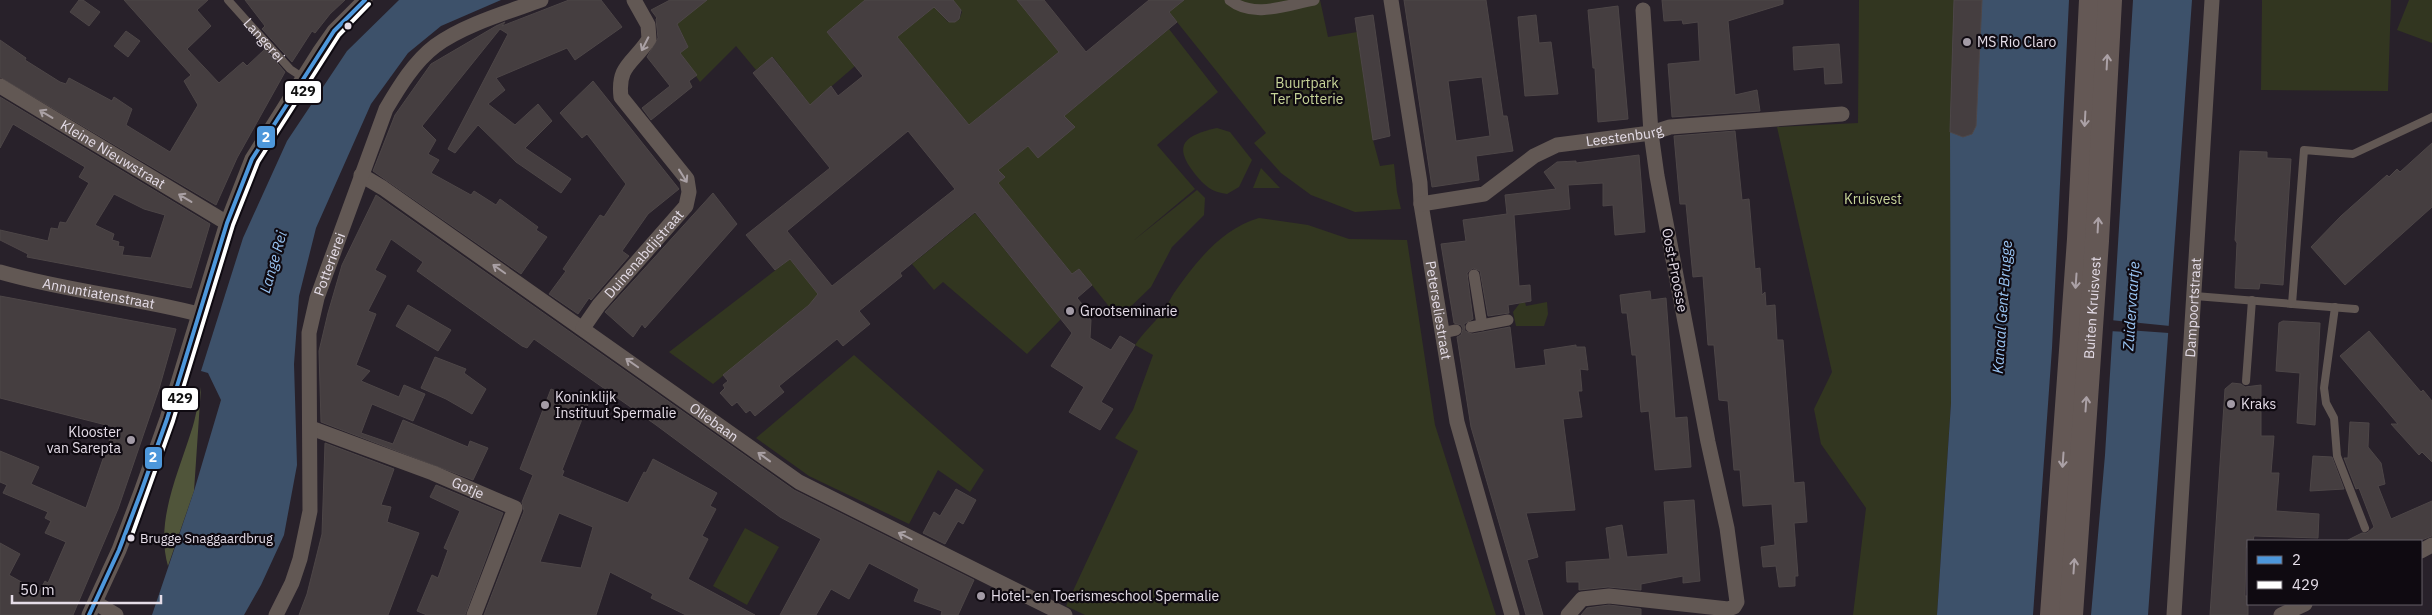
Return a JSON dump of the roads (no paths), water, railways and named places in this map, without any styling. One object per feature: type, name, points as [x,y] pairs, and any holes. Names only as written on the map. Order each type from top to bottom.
[{"type":"main road","name":"Buiten Kruisvest","points":[[2052,615],[2079,240],[2091,0]]},
{"type":"main road","name":"Buiten Kruisvest","points":[[2071,615],[2097,241],[2110,0]]},
{"type":"street","points":[[116,615],[92,609],[125,536],[144,483],[167,418],[227,223],[252,159],[302,77],[334,31],[364,0]]},
{"type":"street","name":"Potterierei","points":[[276,615],[292,582],[306,539],[310,511],[309,332],[317,298],[386,109],[418,63],[435,46],[466,30],[541,0]]},
{"type":"street","name":"Duinenabdijstraat","points":[[583,328],[599,305],[686,206],[689,192],[687,179],[621,96],[619,81],[622,71],[649,39],[648,25],[634,0]]},
{"type":"street","points":[[1230,0],[1241,7],[1255,11],[1314,0]]},
{"type":"street","name":"Peterseliestraat","points":[[1391,0],[1420,183],[1421,204],[1449,331],[1457,422],[1512,615]]},
{"type":"street","name":"Dampoortstraat","points":[[2174,615],[2212,0]]},
{"type":"street","name":"Oost-Proosse","points":[[1568,615],[1582,600],[1609,596],[1728,609],[1737,602],[1727,528],[1706,433],[1651,133],[1643,10]]},
{"type":"street","name":"Kleine Nieuwstraat","points":[[0,86],[227,223]]},
{"type":"street","name":"Leestenburg","points":[[1421,204],[1484,194],[1534,156],[1557,145],[1651,133],[1670,127],[1842,114]]},
{"type":"street","name":"Oliebaan","points":[[361,175],[378,184],[799,482],[1065,615]]},
{"type":"street","name":"Annuntiatenstraat","points":[[0,272],[24,279],[154,303],[198,314]]},
{"type":"street","points":[[1474,275],[1477,326],[1508,320]]},
{"type":"street","name":"Gotje","points":[[311,428],[433,473],[515,508],[474,615]]},
{"type":"street","points":[[2281,615],[2303,605]]},
{"type":"lane","name":"Langerei","points":[[228,0],[290,69],[302,77]]},
{"type":"lane","points":[[2292,304],[2304,150],[2353,154],[2432,117]]},
{"type":"lane","points":[[2194,296],[2355,309]]},
{"type":"lane","points":[[2246,381],[2252,300]]},
{"type":"lane","points":[[2335,307],[2324,388],[2326,403],[2334,418],[2337,456],[2365,528]]},
{"type":"water","name":"Lange Rei","points":[[399,0],[501,0],[441,26],[408,53],[371,104],[316,228],[299,296],[294,364],[297,465],[284,535],[261,585],[244,615],[152,615],[194,491],[221,400],[208,373],[201,371],[243,238],[287,141],[347,51]]},
{"type":"water","name":"Kanaal Gent-Brugge","points":[[1954,0],[2069,0],[2052,348],[2033,615],[1937,615],[1951,403],[1950,132]]},
{"type":"water","name":"Zuidervaartje","points":[[2133,0],[2192,0],[2148,615],[2091,615],[2105,455]]},
{"type":"place","name":"MS Rio Claro","points":[[1967,42]]},
{"type":"place","name":"Grootseminarie","points":[[1070,311]]},
{"type":"place","name":"Kraks","points":[[2231,404]]},
{"type":"place","name":"Koninklijk Instituut Spermalie","points":[[545,405]]},
{"type":"place","name":"Klooster van Sarepta","points":[[131,440]]},
{"type":"place","name":"Brugge Snaggaardbrug","points":[[131,538]]},
{"type":"place","name":"Hotel- en Toerismeschool Spermalie","points":[[981,596]]},
{"type":"park label","name":"Buurtpark Ter Potterie","points":[[1307,92]]},
{"type":"park label","name":"Kruisvest","points":[[1873,199]]}]
